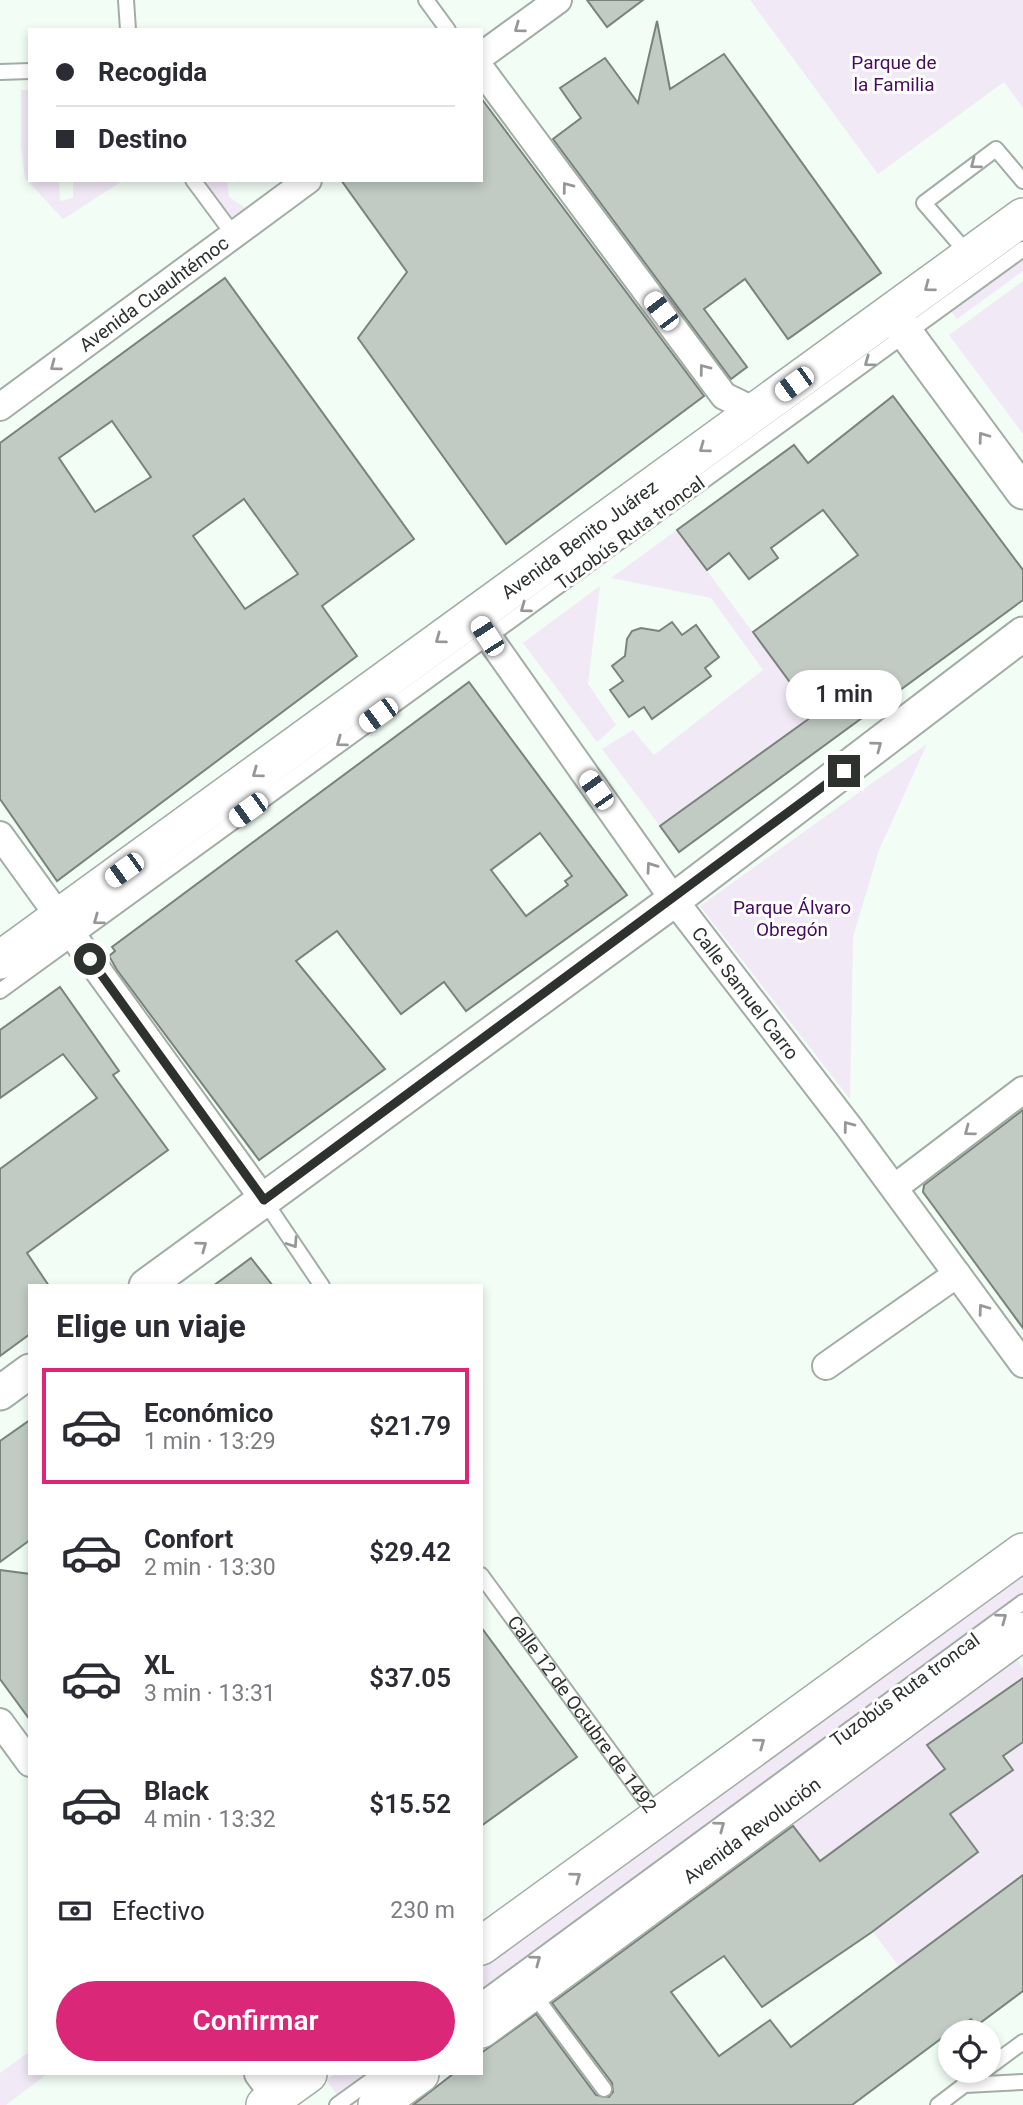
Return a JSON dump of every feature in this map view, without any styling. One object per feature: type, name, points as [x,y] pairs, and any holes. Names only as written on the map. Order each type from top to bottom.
[{"type":"main road","name":"Avenida Benito Juárez","points":[[0,960],[66,928],[480,625],[755,411],[900,324],[970,256],[1023,217]]},
{"type":"main road","points":[[483,1945],[1023,1552]]},
{"type":"main road","name":"Avenida Revolución","points":[[483,2028],[1023,1631]]},
{"type":"main road","points":[[270,2095],[306,2075]]},
{"type":"main road","points":[[377,2105],[419,2075]]},
{"type":"street","points":[[483,55],[558,0]]},
{"type":"street","points":[[483,72],[724,396],[755,411]]},
{"type":"street","name":"Avenida Cuauhtémoc","points":[[0,407],[305,182]]},
{"type":"street","points":[[900,324],[1023,492]]},
{"type":"street","name":"Calle Samuel Carro","points":[[480,625],[674,900],[894,1188],[1023,1364]]},
{"type":"street","points":[[149,1284],[674,900],[1023,634]]},
{"type":"street","points":[[0,835],[264,1200]]},
{"type":"street","points":[[894,1188],[1023,1090]]},
{"type":"street","points":[[826,1366],[957,1274]]},
{"type":"street","points":[[0,1393],[28,1372]]},
{"type":"street","points":[[0,1723],[28,1760]]},
{"type":"lane","points":[[126,0],[128,28]]},
{"type":"lane","points":[[426,0],[447,28]]},
{"type":"lane","points":[[0,72],[28,71]]},
{"type":"lane","points":[[970,256],[923,203],[996,149],[1023,181]]},
{"type":"lane","points":[[194,182],[233,234]]},
{"type":"lane","name":"Tuzobús Ruta troncal","points":[[480,625],[900,324],[1023,249]]},
{"type":"lane","points":[[0,991],[66,928]]},
{"type":"lane","points":[[264,1200],[321,1284]]},
{"type":"lane","name":"Calle 12 de Octubre de 1492","points":[[483,1578],[658,1817]]},
{"type":"lane","name":"Tuzobús Ruta troncal","points":[[483,1999],[1023,1602]]},
{"type":"lane","points":[[534,1990],[543,2007],[604,2089]]},
{"type":"lane","points":[[1001,2058],[1023,2042]]},
{"type":"lane","points":[[337,2105],[379,2075]]},
{"type":"lane","points":[[965,2085],[1023,2082]]},
{"type":"lane","points":[[938,2105],[968,2083]]},
{"type":"green space","name":"Parque de la Familia","points":[[750,0],[1023,0],[1023,108],[1004,82],[878,174]]},
{"type":"green space","points":[[21,90],[28,90],[28,181],[25,178],[21,146]]},
{"type":"green space","points":[[29,182],[59,182],[60,201],[73,198],[73,182],[121,182],[63,219]]},
{"type":"green space","points":[[204,182],[227,182],[229,197],[245,208],[227,220]]},
{"type":"green space","points":[[1023,257],[1023,271],[957,319],[949,308]]},
{"type":"green space","points":[[1023,281],[1023,434],[949,335]]},
{"type":"green space","points":[[677,530],[814,715],[660,826],[602,749],[633,730],[654,755],[763,670],[711,598],[611,578]]},
{"type":"green space","points":[[600,586],[588,684],[616,725],[597,742],[523,643]]},
{"type":"green space","name":"Parque Álvaro Obregón","points":[[927,744],[879,850],[853,937],[850,1099],[700,906]]},
{"type":"green space","points":[[1023,1567],[1023,1598],[483,1996],[483,1965]]},
{"type":"green space","points":[[1017,1659],[1023,1668],[1023,1678],[927,1745],[968,1802],[1013,1770],[1003,1756],[1023,1742],[1023,1874],[900,1968],[792,1824]],"holes":[[[926,1783],[978,1852],[892,1915],[841,1846]]]},
{"type":"green space","points":[[28,2053],[28,2075],[46,2075],[6,2105],[0,2105],[0,2073]]},
{"type":"green space","points":[[334,2075],[376,2075],[341,2100],[326,2080]]},
{"type":"building","points":[[587,0],[643,0],[607,27]]},
{"type":"building","points":[[657,21],[670,89],[724,54],[881,273],[788,339],[745,279],[704,309],[747,367],[731,379],[553,139],[581,118],[560,88],[605,58],[638,103]]},
{"type":"building","points":[[483,101],[704,396],[506,544],[358,338],[407,272],[342,182],[483,182]]},
{"type":"building","points":[[225,278],[414,539],[322,606],[357,656],[57,881],[0,799],[0,443]],"holes":[[[112,421],[151,477],[95,512],[59,458]],[[244,499],[298,574],[245,609],[193,536]]]},
{"type":"building","points":[[893,396],[1023,570],[1023,600],[679,852],[660,826],[814,715],[753,632],[858,555],[823,510],[771,548],[778,558],[749,579],[729,553],[707,570],[677,530],[794,445],[808,463]]},
{"type":"building","points":[[672,622],[682,635],[696,625],[719,657],[705,668],[711,676],[652,719],[644,707],[629,717],[610,690],[623,681],[612,666],[625,656],[627,639],[632,631],[641,628],[659,631]]},
{"type":"building","points":[[469,682],[627,895],[466,1011],[444,982],[401,1014],[337,931],[296,961],[385,1069],[259,1160],[117,970],[109,956],[115,951],[112,947]],"holes":[[[540,833],[572,876],[565,881],[568,885],[526,916],[491,870]]]},
{"type":"building","points":[[60,987],[119,1071],[113,1075],[168,1150],[27,1253],[48,1284],[28,1284],[28,1335],[0,1356],[0,1169],[97,1098],[63,1054],[0,1098],[0,1030]]},
{"type":"building","points":[[1023,1110],[1023,1328],[923,1192],[924,1185]]},
{"type":"building","points":[[251,1258],[271,1284],[216,1284]]},
{"type":"building","points":[[28,1421],[28,1541],[0,1562],[0,1441]]},
{"type":"building","points":[[0,1570],[28,1574],[28,1717],[0,1679]]},
{"type":"building","points":[[483,1630],[577,1757],[483,1825]]},
{"type":"building","points":[[1023,1678],[1023,1742],[1003,1756],[1013,1770],[950,1814],[978,1852],[872,1932],[762,2007],[724,1956],[671,1992],[719,2056],[770,2020],[791,2047],[1023,1875],[1023,1991],[984,2020],[938,2020],[938,2041],[852,2105],[413,2105],[452,2075],[483,2075],[483,2052],[536,2014],[596,2095],[609,2097],[613,2092],[612,2083],[552,2003],[793,1826],[820,1861],[945,1769],[927,1745]]},
{"type":"route","points":[[90,959],[264,1200],[674,900],[844,771]]}]
